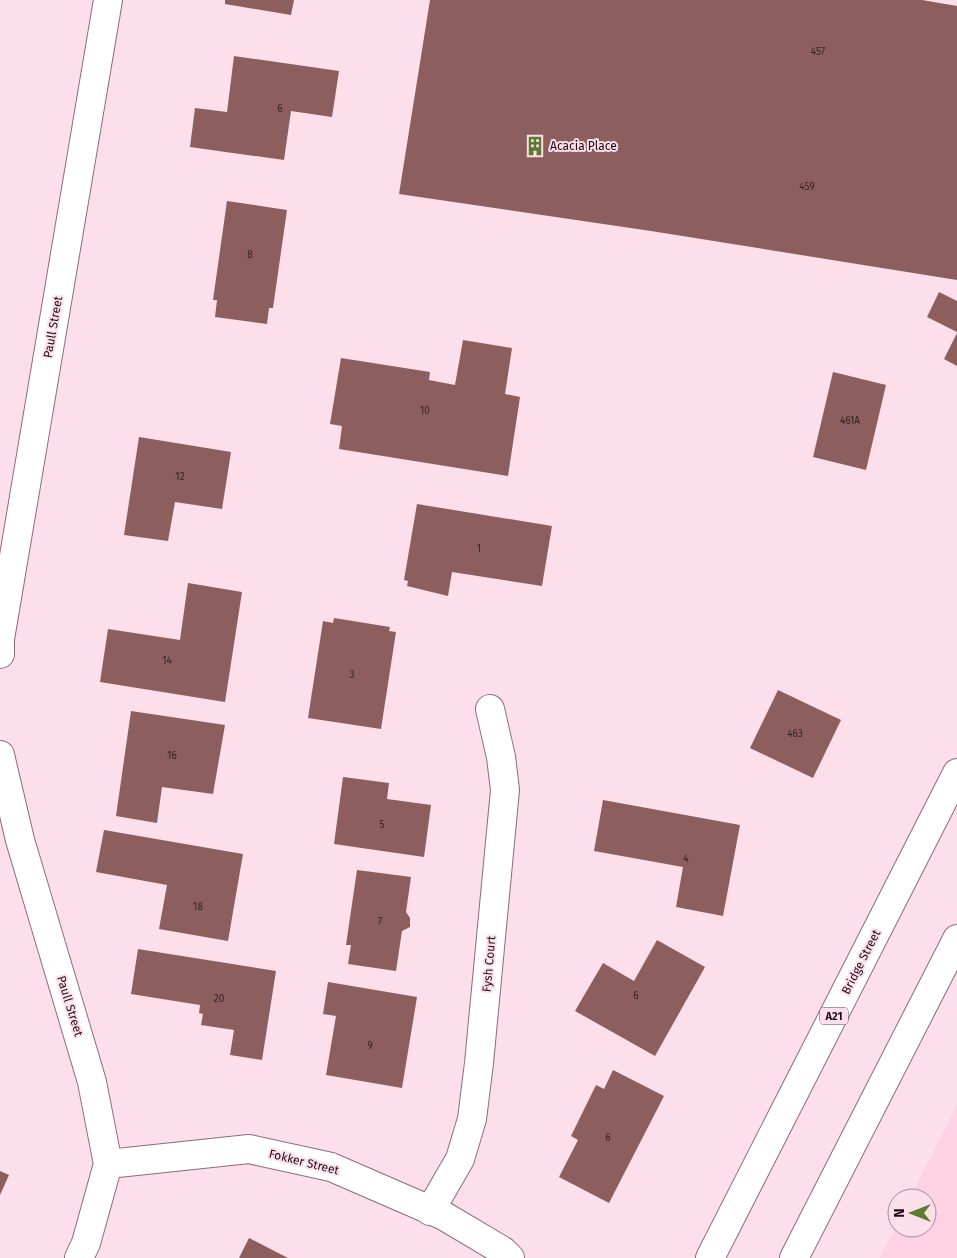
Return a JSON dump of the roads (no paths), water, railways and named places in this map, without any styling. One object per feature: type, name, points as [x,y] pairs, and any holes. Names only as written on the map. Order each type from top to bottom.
[{"type":"main road","name":"Paull Street","points":[[0,654],[0,640],[108,0]]},
{"type":"main road","name":"Fysh Court","points":[[430,1211],[460,1159],[472,1119],[480,1063],[505,790],[501,757],[490,710]]},
{"type":"main road","name":"Paull Street","points":[[0,755],[10,842],[92,1082],[108,1164],[86,1243],[79,1258]]},
{"type":"main road","name":"Bridge Street","points":[[710,1258],[957,773]]},
{"type":"main road","points":[[794,1258],[957,939]]},
{"type":"main road","name":"Fokker Street","points":[[108,1164],[249,1149],[331,1167],[453,1221],[504,1251],[510,1258]]},
{"type":"place","name":"Acacia Place","points":[[535,146]]}]
